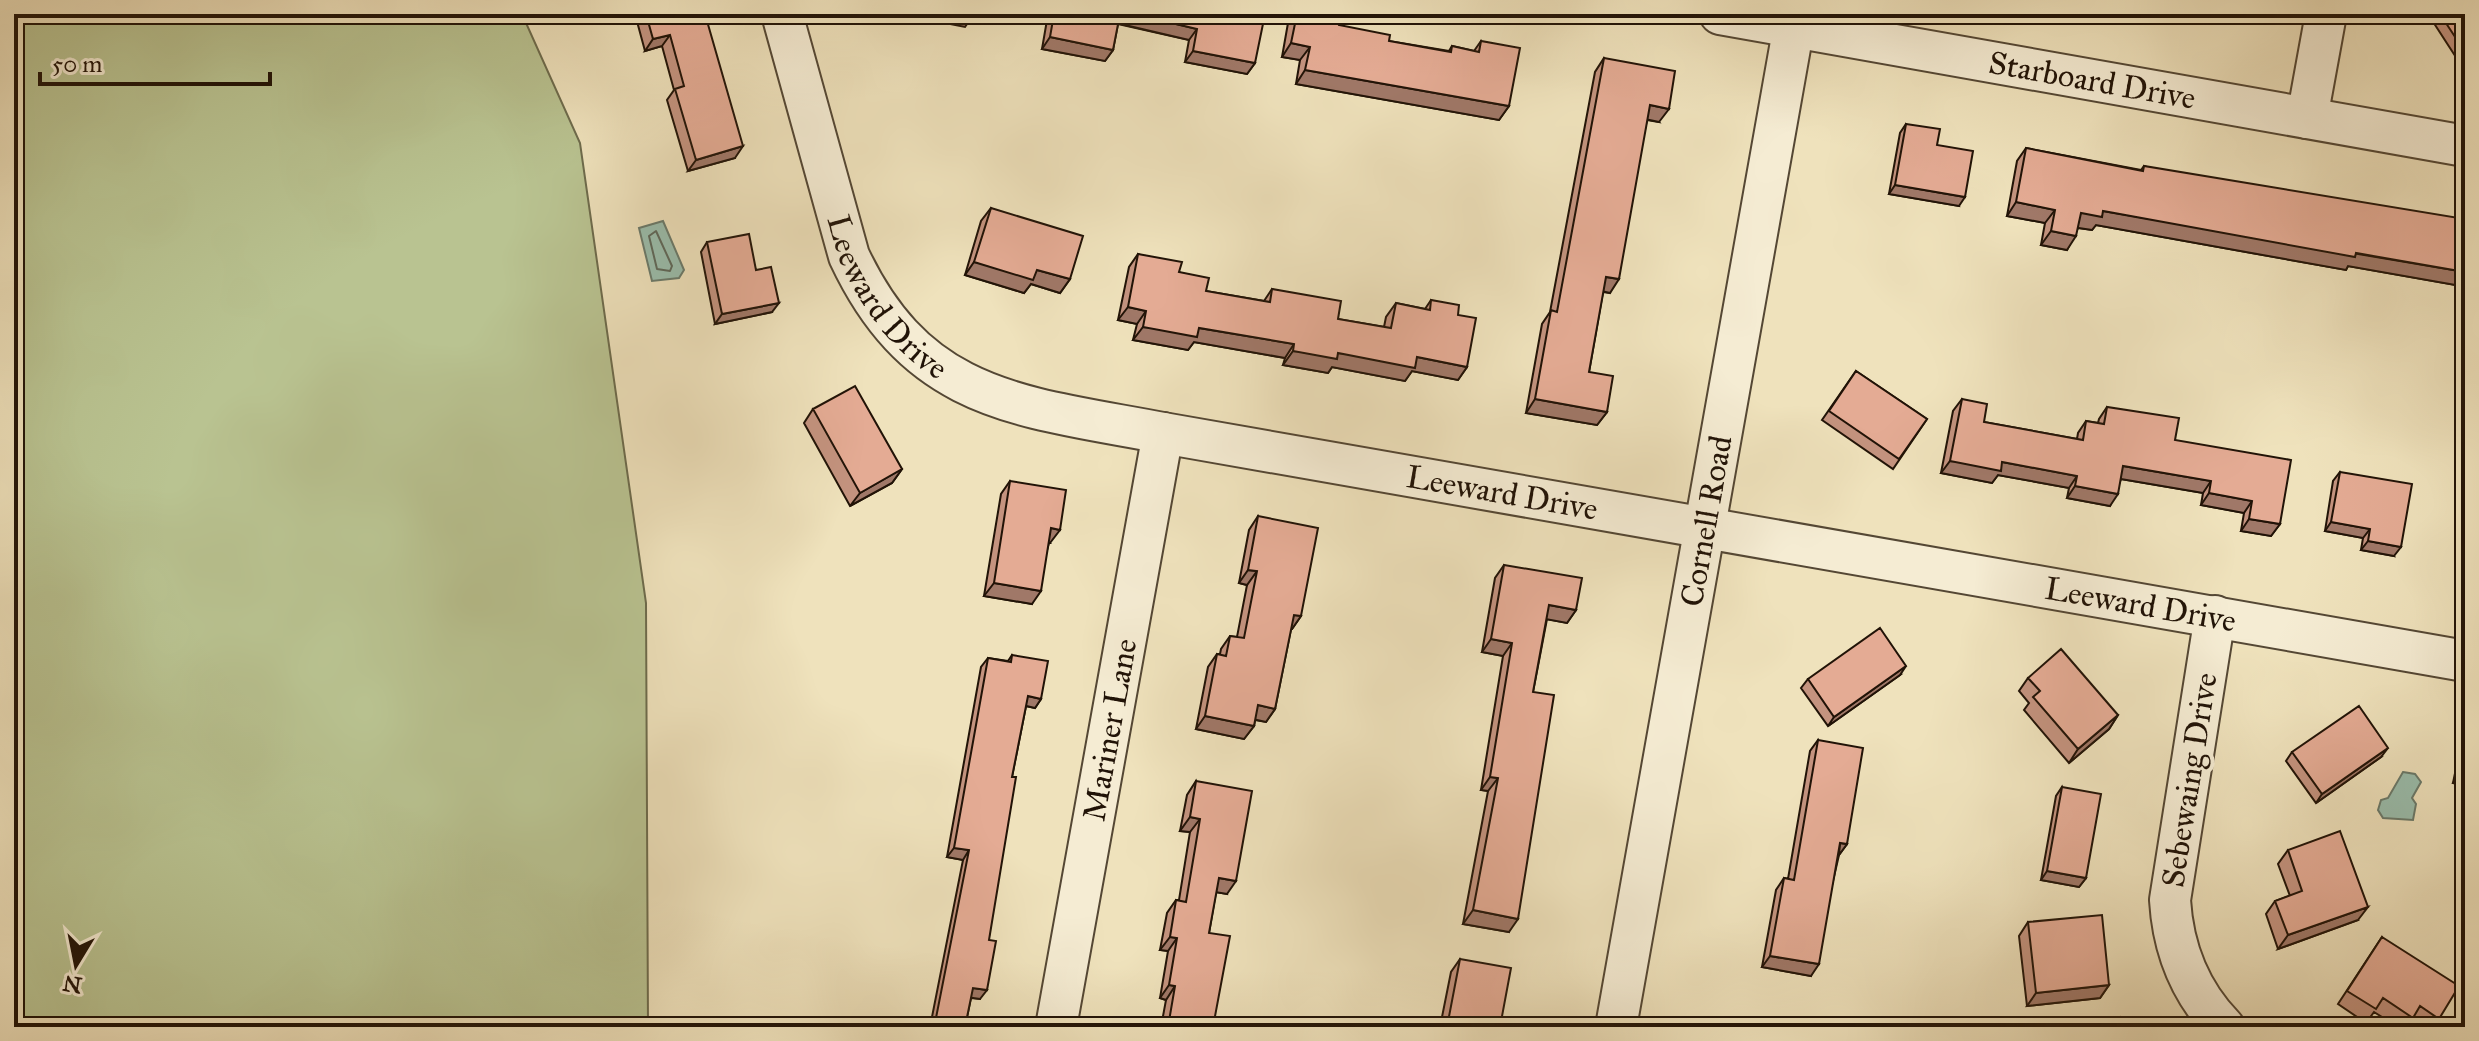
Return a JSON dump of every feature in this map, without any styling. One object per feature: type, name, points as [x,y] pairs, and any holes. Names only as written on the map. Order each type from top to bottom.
[{"type":"street","name":"Leeward Drive","points":[[782,14],[849,256],[876,308],[937,368],[984,394],[1010,404],[2465,661]]},
{"type":"street","name":"Starboard Drive","points":[[1720,14],[1794,20],[2465,146]]},
{"type":"street","points":[[2307,118],[2326,14]]},
{"type":"street","name":"Cornell Road","points":[[1616,1027],[1794,20]]},
{"type":"street","name":"Mariner Lane","points":[[1056,1027],[1163,433]]},
{"type":"street","name":"Sebewaing Drive","points":[[2215,616],[2170,900],[2176,945],[2183,967],[2202,1001],[2224,1027]]},
{"type":"shaded area","points":[[14,14],[522,14],[580,143],[646,603],[648,1027],[14,1027]]},
{"type":"water","points":[[663,221],[684,270],[679,278],[652,281],[639,228]]},
{"type":"water","points":[[2403,772],[2415,774],[2421,782],[2412,798],[2416,804],[2413,820],[2383,818],[2378,810],[2381,800],[2388,798]]},
{"type":"building","points":[[646,14],[705,14],[743,146],[696,160],[675,89],[684,86],[670,35],[653,39]]},
{"type":"building","points":[[1054,14],[1120,14],[1113,50],[1050,37]]},
{"type":"building","points":[[1134,14],[1238,14],[1264,19],[1255,63],[1193,51],[1197,29]]},
{"type":"building","points":[[1297,14],[1340,18],[1339,25],[1390,35],[1389,41],[1451,52],[1452,46],[1479,52],[1481,41],[1520,48],[1509,106],[1305,70],[1310,47],[1291,43]]},
{"type":"building","points":[[2440,14],[2465,14],[2465,52]]},
{"type":"building","points":[[1604,58],[1675,71],[1669,109],[1650,105],[1619,279],[1606,277],[1589,372],[1613,376],[1607,412],[1535,399],[1551,310],[1557,312]]},
{"type":"building","points":[[1906,124],[1940,129],[1937,145],[1973,151],[1965,197],[1895,185]]},
{"type":"building","points":[[2026,148],[2143,171],[2144,166],[2465,219],[2465,272],[2356,253],[2355,257],[2103,211],[2102,217],[2081,213],[2076,236],[2051,231],[2055,210],[2016,202]]},
{"type":"building","points":[[991,208],[1083,236],[1070,279],[1037,270],[1033,280],[974,262]]},
{"type":"building","points":[[749,234],[756,270],[771,267],[779,303],[722,314],[707,242]]},
{"type":"building","points":[[1138,254],[1182,262],[1179,272],[1209,278],[1206,291],[1270,302],[1272,289],[1341,301],[1338,319],[1391,328],[1396,303],[1430,310],[1431,300],[1459,305],[1458,315],[1476,318],[1467,367],[1417,357],[1415,368],[1338,353],[1337,359],[1293,351],[1294,344],[1199,328],[1197,337],[1143,327],[1146,311],[1128,307]]},
{"type":"building","points":[[1856,371],[1927,419],[1899,459],[1829,411]]},
{"type":"building","points":[[855,386],[902,469],[860,493],[813,409]]},
{"type":"building","points":[[1962,399],[1987,404],[1984,422],[2083,440],[2086,421],[2104,424],[2107,407],[2179,418],[2175,440],[2291,460],[2280,524],[2249,519],[2252,501],[2209,493],[2211,481],[2123,466],[2118,494],[2075,486],[2077,476],[2002,462],[2001,471],[1950,461]]},
{"type":"building","points":[[2340,472],[2412,484],[2401,547],[2368,541],[2370,529],[2331,522]]},
{"type":"building","points":[[1010,481],[1066,490],[1060,530],[1051,528],[1041,591],[994,583]]},
{"type":"building","points":[[1258,516],[1318,528],[1301,616],[1294,615],[1275,709],[1258,705],[1254,726],[1205,716],[1217,654],[1226,656],[1230,636],[1244,638],[1257,571],[1248,570]]},
{"type":"building","points":[[1504,565],[1582,578],[1576,610],[1549,605],[1533,692],[1554,695],[1518,919],[1473,910],[1498,778],[1490,777],[1512,643],[1491,639]]},
{"type":"building","points":[[1880,628],[1906,666],[1834,717],[1808,679]]},
{"type":"building","points":[[2061,649],[2118,715],[2078,749],[2033,697],[2040,691],[2028,678]]},
{"type":"building","points":[[1012,655],[1048,661],[1041,699],[1028,696],[1012,777],[1016,777],[989,940],[996,941],[987,990],[973,988],[965,1027],[920,1027],[922,1020],[935,1023],[969,850],[954,848],[988,658],[1011,662]]},
{"type":"building","points":[[2359,706],[2388,748],[2322,794],[2292,752]]},
{"type":"building","points":[[1818,740],[1863,748],[1847,844],[1840,843],[1819,964],[1770,956],[1784,878],[1794,880]]},
{"type":"building","points":[[1196,781],[1252,791],[1236,881],[1219,878],[1209,933],[1230,936],[1213,1027],[1168,1027],[1175,986],[1169,985],[1177,938],[1170,937],[1176,900],[1186,902],[1200,819],[1190,817]]},
{"type":"building","points":[[2062,787],[2101,794],[2086,878],[2047,871]]},
{"type":"building","points":[[2340,831],[2368,907],[2288,935],[2275,901],[2302,891],[2288,850]]},
{"type":"building","points":[[2102,915],[2109,985],[2036,993],[2028,922]]},
{"type":"building","points":[[2382,937],[2459,986],[2439,1019],[2420,1006],[2413,1018],[2383,998],[2376,1009],[2347,991]]},
{"type":"building","points":[[1460,959],[1511,968],[1500,1027],[1447,1027]]},
{"type":"building","points":[[2120,1017],[2127,1027],[2105,1027]]}]
